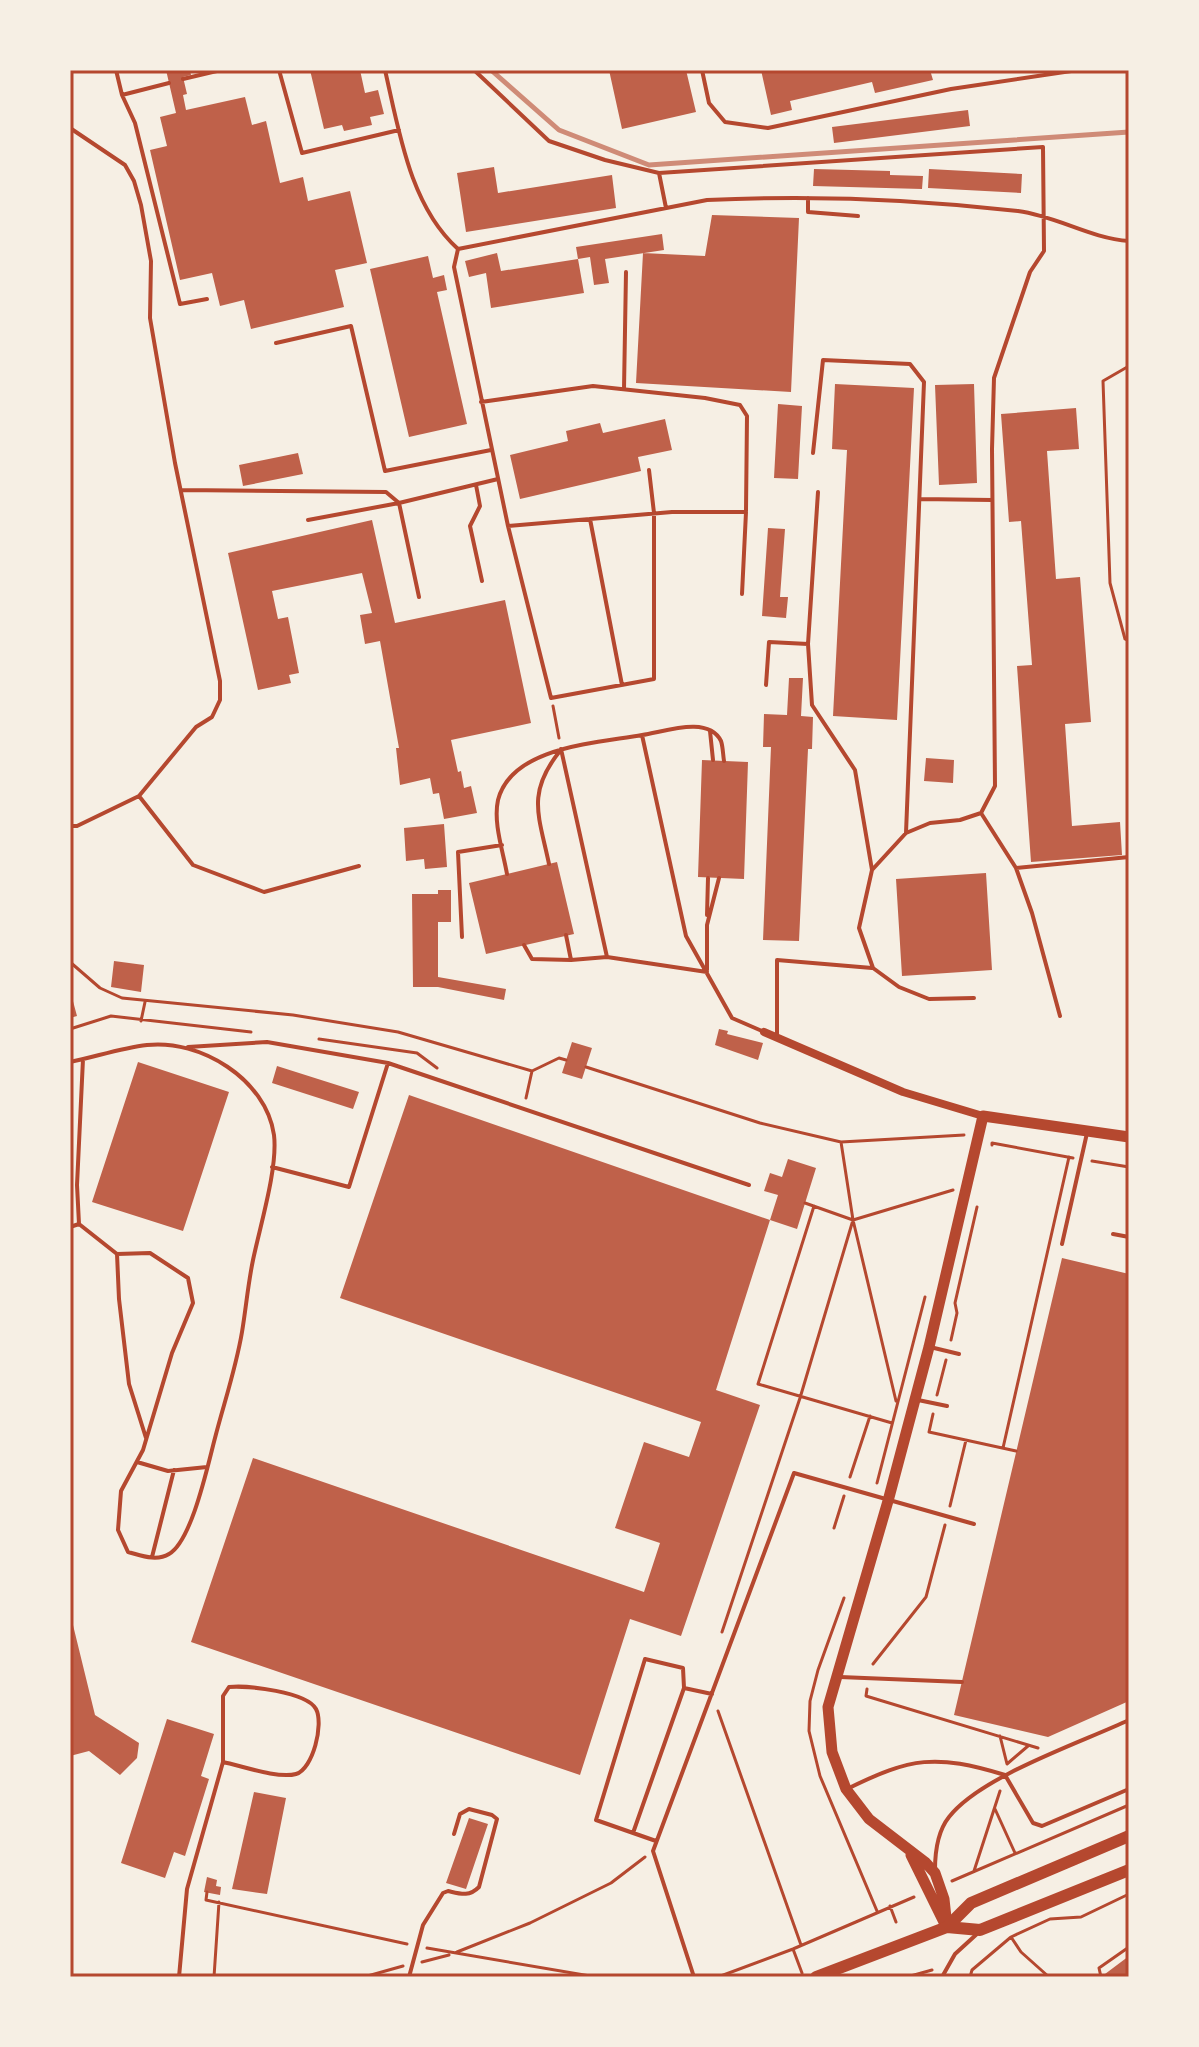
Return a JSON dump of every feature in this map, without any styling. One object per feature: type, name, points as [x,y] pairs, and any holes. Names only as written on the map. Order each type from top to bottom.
[{"type":"main road","points":[[816,1977],[947,1927],[971,1903],[1129,1836]]},
{"type":"main road","points":[[947,1927],[980,1930],[1129,1870]]},
{"type":"street","points":[[764,1032],[903,1092],[983,1116],[1129,1137]]},
{"type":"street","points":[[947,1927],[944,1899],[935,1873],[869,1819],[846,1789],[832,1752],[828,1707],[929,1347],[983,1116]]},
{"type":"street","points":[[907,1848],[947,1927]]},
{"type":"lane","points":[[116,70],[122,95],[135,123],[180,304],[207,299]]},
{"type":"lane","points":[[183,79],[221,70]]},
{"type":"lane","points":[[279,70],[302,153],[399,130]]},
{"type":"lane","points":[[385,70],[405,159],[440,232],[458,249]]},
{"type":"lane","points":[[474,70],[549,141],[605,160],[659,173],[1043,147],[1044,251],[1030,272],[994,378],[995,786],[981,813],[960,820],[930,823],[906,833],[872,870]]},
{"type":"lane","points":[[702,70],[709,103],[725,122],[768,128],[951,89],[1078,70]]},
{"type":"lane","points":[[122,95],[169,83]]},
{"type":"lane","points":[[70,128],[125,165],[134,181],[141,205],[151,261],[150,318],[220,681],[220,700],[212,717],[196,727],[139,796],[77,826],[70,826]]},
{"type":"lane","points":[[659,173],[666,208]]},
{"type":"lane","points":[[458,249],[707,200],[808,198],[875,199],[1021,211],[1096,236],[1129,241]]},
{"type":"lane","points":[[808,198],[808,212],[858,216]]},
{"type":"lane","points":[[458,249],[454,267],[481,402],[551,698],[654,679],[654,513],[649,470]]},
{"type":"lane","points":[[624,389],[626,272]]},
{"type":"lane","points":[[276,343],[351,326],[385,471],[491,450]]},
{"type":"lane","points":[[813,453],[823,360],[910,364],[924,382],[906,833]]},
{"type":"lane","points":[[481,402],[593,386],[705,398],[740,405],[747,416],[742,594]]},
{"type":"lane","points":[[308,520],[399,503],[498,479]]},
{"type":"lane","points":[[476,485],[480,506],[470,526],[482,581]]},
{"type":"lane","points":[[181,490],[386,492],[399,503],[419,597]]},
{"type":"lane","points":[[818,492],[808,644],[812,705],[855,770],[872,870],[859,928],[873,968]]},
{"type":"lane","points":[[920,499],[992,500]]},
{"type":"lane","points":[[508,526],[654,513],[746,512]]},
{"type":"lane","points":[[590,519],[622,685]]},
{"type":"lane","points":[[766,685],[769,642],[808,644]]},
{"type":"lane","points":[[507,874],[497,819],[499,800],[505,785],[533,759],[561,749],[696,726],[710,729],[720,741],[724,761]]},
{"type":"lane","points":[[710,729],[713,760]]},
{"type":"lane","points":[[642,735],[686,936],[732,1018],[764,1032]]},
{"type":"lane","points":[[549,864],[536,795],[549,764],[561,749]]},
{"type":"lane","points":[[561,749],[607,957]]},
{"type":"lane","points":[[139,796],[193,865],[264,892],[359,866]]},
{"type":"lane","points":[[981,813],[1016,868],[1032,913],[1060,1016]]},
{"type":"lane","points":[[462,937],[458,852],[502,845]]},
{"type":"lane","points":[[1016,868],[1129,857]]},
{"type":"lane","points":[[707,972],[708,878]]},
{"type":"lane","points":[[707,925],[719,878]]},
{"type":"lane","points":[[566,935],[571,960]]},
{"type":"lane","points":[[524,945],[532,959],[607,957],[707,972]]},
{"type":"lane","points":[[777,1037],[777,960],[873,968],[899,987],[929,999],[974,998]]},
{"type":"lane","points":[[70,1062],[148,1045],[185,1048],[267,1042],[388,1063],[749,1185]]},
{"type":"lane","points":[[83,1059],[77,1185],[79,1224],[117,1254],[150,1253],[188,1278],[193,1303],[172,1353],[137,1462],[121,1491],[118,1530],[128,1552],[151,1558],[169,1554],[185,1535],[207,1467],[242,1334],[248,1285],[272,1167],[274,1134],[262,1104],[245,1079],[222,1064],[185,1048]]},
{"type":"lane","points":[[272,1167],[349,1187],[388,1063]]},
{"type":"lane","points":[[1062,1244],[1088,1130]]},
{"type":"lane","points":[[70,1227],[79,1224]]},
{"type":"lane","points":[[1113,1234],[1129,1237]]},
{"type":"lane","points":[[117,1254],[129,1384],[146,1438]]},
{"type":"lane","points":[[929,1347],[959,1354]]},
{"type":"lane","points":[[915,1400],[947,1406]]},
{"type":"lane","points":[[137,1462],[168,1471],[207,1467]]},
{"type":"lane","points":[[151,1558],[174,1470]]},
{"type":"lane","points":[[694,1977],[653,1851],[794,1473],[974,1524]]},
{"type":"lane","points":[[633,1833],[684,1688],[683,1668],[645,1659],[596,1820],[633,1833],[656,1841]]},
{"type":"lane","points":[[837,1677],[962,1682]]},
{"type":"lane","points":[[179,1977],[187,1889],[223,1762],[223,1696],[229,1687],[243,1686],[303,1697],[316,1708],[319,1720],[312,1759],[300,1773],[286,1775],[223,1762]]},
{"type":"lane","points":[[684,1688],[712,1694]]},
{"type":"lane","points":[[935,1873],[935,1851],[948,1818],[962,1804],[1005,1775],[1129,1720]]},
{"type":"lane","points":[[846,1789],[887,1769],[927,1760],[972,1765],[1005,1775],[1033,1823],[1042,1826],[1129,1789]]},
{"type":"lane","points":[[409,1977],[423,1925],[443,1893],[472,1894],[479,1887],[497,1819],[469,1809],[460,1814],[454,1834]]},
{"type":"lane","points":[[942,1977],[955,1954],[980,1930]]},
{"type":"path","points":[[1129,366],[1103,381],[1110,583],[1125,639],[1129,641]]},
{"type":"path","points":[[551,698],[561,749]]},
{"type":"path","points":[[70,962],[100,988],[122,998],[293,1015],[398,1032],[532,1071],[559,1058],[566,1060]]},
{"type":"path","points":[[141,1021],[145,1000]]},
{"type":"path","points":[[586,1067],[760,1123],[841,1142],[964,1135]]},
{"type":"path","points":[[526,1099],[532,1071]]},
{"type":"path","points":[[841,1142],[853,1220],[897,1404]]},
{"type":"path","points":[[989,1157],[992,1143],[1129,1167]]},
{"type":"path","points":[[1003,1448],[1069,1157]]},
{"type":"path","points":[[805,1203],[853,1220],[953,1190]]},
{"type":"path","points":[[979,1201],[929,1432],[1016,1451]]},
{"type":"path","points":[[814,1206],[758,1384],[892,1423]]},
{"type":"path","points":[[721,1636],[800,1398],[853,1220]]},
{"type":"path","points":[[834,1528],[870,1416]]},
{"type":"path","points":[[873,1664],[926,1597],[966,1440]]},
{"type":"path","points":[[867,1689],[866,1696],[1040,1748]]},
{"type":"path","points":[[712,1694],[801,1945]]},
{"type":"path","points":[[1000,1736],[1007,1764],[1028,1746]]},
{"type":"path","points":[[974,1871],[1001,1786]]},
{"type":"path","points":[[949,1882],[1129,1805]]},
{"type":"path","points":[[995,1809],[1015,1854]]},
{"type":"path","points":[[364,1977],[453,1954],[530,1923],[611,1883],[653,1851]]},
{"type":"path","points":[[207,1892],[206,1900],[416,1946],[596,1977]]},
{"type":"path","points":[[970,1977],[972,1970],[1011,1937],[1050,1919],[1081,1917],[1129,1894]]},
{"type":"path","points":[[718,1977],[793,1949],[914,1897]]},
{"type":"path","points":[[214,1977],[219,1902]]},
{"type":"path","points":[[890,1906],[896,1922]]},
{"type":"path","points":[[1011,1937],[1021,1952],[1049,1977]]},
{"type":"path","points":[[1101,1977],[1099,1968],[1129,1947]]},
{"type":"path","points":[[793,1949],[804,1977]]},
{"type":"building","points":[[166,70],[190,70],[191,75],[183,77],[187,94],[183,95],[186,110],[245,97],[252,125],[266,121],[280,183],[303,177],[308,201],[350,191],[367,263],[335,270],[344,307],[251,329],[244,300],[220,306],[212,273],[180,280],[150,150],[167,146],[160,117],[176,113]]},
{"type":"building","points":[[310,70],[360,70],[365,93],[378,90],[384,114],[370,117],[372,125],[344,131],[342,125],[324,129]]},
{"type":"building","points":[[609,70],[686,70],[696,112],[622,129]]},
{"type":"building","points":[[761,70],[930,70],[933,80],[875,93],[872,82],[790,101],[792,110],[771,115]]},
{"type":"building","points":[[968,110],[970,126],[834,143],[832,127]]},
{"type":"building","points":[[494,167],[498,193],[612,175],[616,208],[466,232],[457,173]]},
{"type":"building","points":[[814,169],[890,171],[890,175],[923,176],[922,189],[813,186]]},
{"type":"building","points":[[929,169],[1022,174],[1021,193],[928,188]]},
{"type":"building","points":[[712,215],[799,218],[791,392],[636,383],[643,253],[705,256]]},
{"type":"building","points":[[662,234],[664,250],[605,259],[609,283],[594,285],[590,257],[578,259],[576,247]]},
{"type":"building","points":[[497,253],[501,271],[578,259],[584,293],[491,308],[486,273],[469,277],[465,261]]},
{"type":"building","points":[[428,256],[433,278],[444,275],[447,290],[437,292],[467,424],[409,437],[370,269]]},
{"type":"building","points":[[835,384],[914,388],[897,720],[833,716],[847,450],[832,449]]},
{"type":"building","points":[[974,384],[977,483],[939,485],[935,385]]},
{"type":"building","points":[[778,404],[802,406],[798,479],[774,478]]},
{"type":"building","points":[[1076,408],[1079,449],[1047,451],[1056,579],[1080,577],[1091,722],[1065,724],[1072,826],[1120,822],[1122,855],[1031,862],[1017,666],[1032,665],[1021,521],[1009,522],[1001,414]]},
{"type":"building","points":[[665,419],[672,450],[638,457],[641,471],[520,499],[510,455],[568,441],[566,431],[600,423],[603,433]]},
{"type":"building","points":[[298,453],[303,474],[243,486],[239,465]]},
{"type":"building","points":[[372,520],[395,623],[505,600],[531,723],[451,740],[458,772],[461,771],[464,788],[471,786],[477,813],[444,819],[439,793],[433,794],[430,778],[400,785],[396,748],[399,748],[380,641],[365,644],[360,615],[372,613],[362,573],[272,591],[278,619],[288,617],[299,673],[289,675],[291,683],[258,690],[228,553]]},
{"type":"building","points":[[768,528],[785,529],[780,597],[788,597],[786,618],[762,616]]},
{"type":"building","points":[[789,678],[803,678],[801,716],[813,717],[812,749],[808,749],[799,941],[763,940],[771,747],[763,747],[764,714],[787,715]]},
{"type":"building","points":[[926,758],[954,760],[953,783],[924,781]]},
{"type":"building","points":[[702,760],[748,762],[744,879],[698,877]]},
{"type":"building","points":[[444,824],[447,867],[425,869],[424,859],[406,861],[404,828]]},
{"type":"building","points":[[557,862],[574,934],[486,954],[469,883]]},
{"type":"building","points":[[986,873],[992,970],[902,976],[896,879]]},
{"type":"building","points":[[438,890],[451,890],[451,922],[438,922],[438,977],[506,989],[504,1000],[438,987],[413,987],[412,894],[438,894]]},
{"type":"building","points":[[114,961],[144,965],[141,992],[111,987]]},
{"type":"building","points":[[70,990],[77,1016],[70,1018]]},
{"type":"building","points":[[719,1029],[763,1043],[758,1060],[715,1045]]},
{"type":"building","points":[[572,1042],[592,1048],[582,1079],[562,1073]]},
{"type":"building","points":[[138,1062],[229,1092],[183,1231],[92,1202]]},
{"type":"building","points":[[277,1066],[359,1092],[353,1109],[272,1083]]},
{"type":"building","points":[[409,1095],[770,1220],[716,1390],[760,1405],[681,1636],[630,1619],[580,1775],[191,1642],[253,1458],[644,1592],[660,1543],[615,1528],[644,1442],[689,1457],[701,1422],[340,1298]]},
{"type":"building","points":[[788,1159],[816,1168],[797,1229],[770,1220],[778,1195],[764,1191],[770,1173],[782,1177]]},
{"type":"building","points":[[1062,1258],[1129,1274],[1129,1701],[1048,1737],[954,1715]]},
{"type":"building","points":[[73,1625],[95,1715],[139,1743],[137,1758],[120,1775],[89,1751],[70,1756],[70,1626]]},
{"type":"building","points":[[167,1719],[214,1734],[201,1776],[209,1779],[185,1856],[174,1852],[165,1878],[121,1863]]},
{"type":"building","points":[[254,1792],[286,1798],[267,1894],[232,1889]]},
{"type":"building","points":[[469,1818],[488,1824],[466,1889],[446,1883]]},
{"type":"building","points":[[207,1877],[217,1880],[216,1886],[221,1887],[220,1895],[204,1892]]},
{"type":"building","points":[[1129,1956],[1129,1977],[1107,1977],[1105,1974]]},
{"type":"railway","points":[[491,70],[559,130],[649,165],[1129,132]]}]
